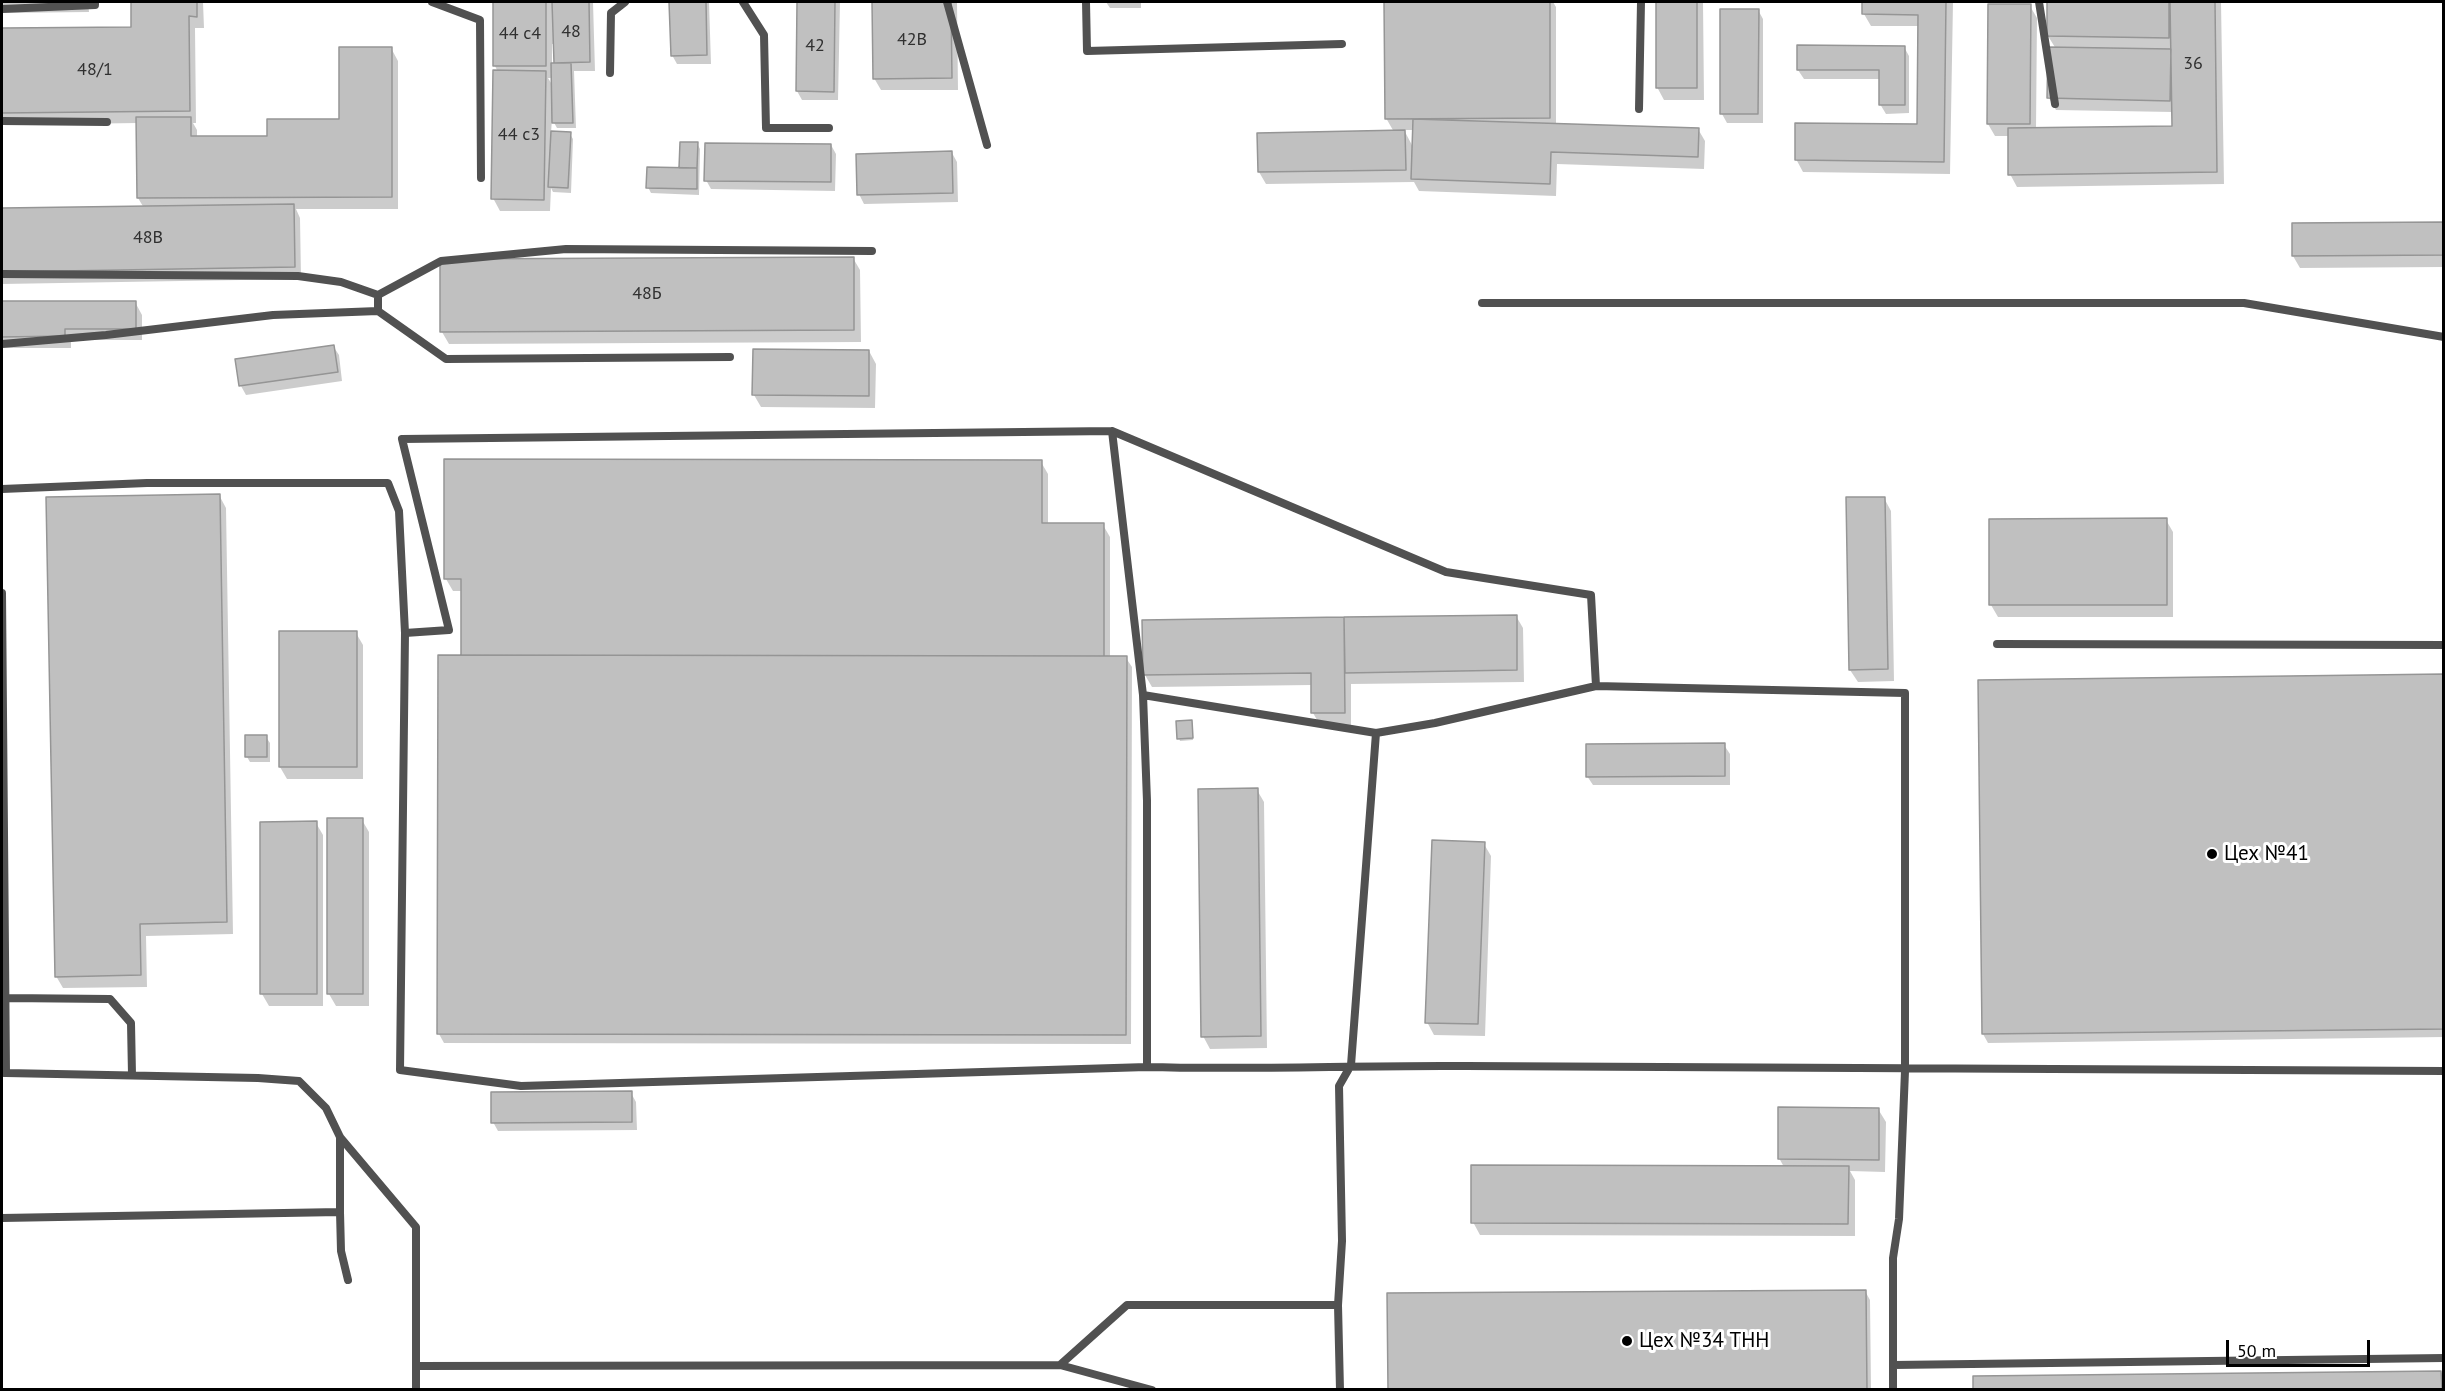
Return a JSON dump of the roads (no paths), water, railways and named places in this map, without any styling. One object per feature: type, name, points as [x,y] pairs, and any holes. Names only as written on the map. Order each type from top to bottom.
[{"type":"lane","points":[[2,9],[95,4],[94,2]]},
{"type":"lane","points":[[432,2],[480,20],[481,178]]},
{"type":"lane","points":[[610,73],[611,13],[625,2]]},
{"type":"lane","points":[[743,2],[764,35],[766,128],[829,128]]},
{"type":"lane","points":[[946,2],[987,145]]},
{"type":"lane","points":[[1086,2],[1087,51],[1342,44]]},
{"type":"lane","points":[[1639,109],[1641,2]]},
{"type":"lane","points":[[2039,2],[2055,104]]},
{"type":"lane","points":[[2,121],[107,122]]},
{"type":"lane","points":[[2,274],[298,276],[341,282],[378,295],[441,261],[566,249],[872,251]]},
{"type":"lane","points":[[378,295],[378,311]]},
{"type":"lane","points":[[1482,303],[2244,303],[2444,337]]},
{"type":"lane","points":[[2,344],[106,335],[273,315],[378,311],[446,359],[730,357]]},
{"type":"lane","points":[[1112,431],[1143,695],[1147,801],[1147,1067]]},
{"type":"lane","points":[[405,633],[449,630],[402,439],[1112,431],[1446,572],[1591,595],[1596,686]]},
{"type":"lane","points":[[2,489],[136,483],[388,483],[399,511],[405,633],[400,1070],[521,1086],[1147,1067],[1351,1065],[1905,1071],[2444,1071]]},
{"type":"lane","points":[[2,593],[6,998],[4,1073],[258,1078],[298,1081],[326,1108],[340,1137],[416,1227],[416,1389]]},
{"type":"lane","points":[[1997,644],[2444,645]]},
{"type":"lane","points":[[1143,695],[1377,733],[1435,723],[1596,686],[1905,693],[1905,1071],[1899,1219],[1893,1258],[1893,1389]]},
{"type":"lane","points":[[1340,1389],[1338,1305],[1342,1241],[1339,1086],[1351,1065],[1377,733]]},
{"type":"lane","points":[[6,998],[110,999],[131,1023],[132,1075]]},
{"type":"lane","points":[[340,1137],[341,1251],[348,1280]]},
{"type":"lane","points":[[2,1218],[340,1212]]},
{"type":"lane","points":[[1060,1365],[1126,1305],[1338,1305]]},
{"type":"lane","points":[[1893,1365],[2444,1358]]},
{"type":"lane","points":[[416,1366],[1060,1365],[1152,1389]]},
{"type":"place","name":"Цех №41","points":[[2212,854]]},
{"type":"place","name":"Цех №34 ТНН","points":[[1627,1341]]}]
